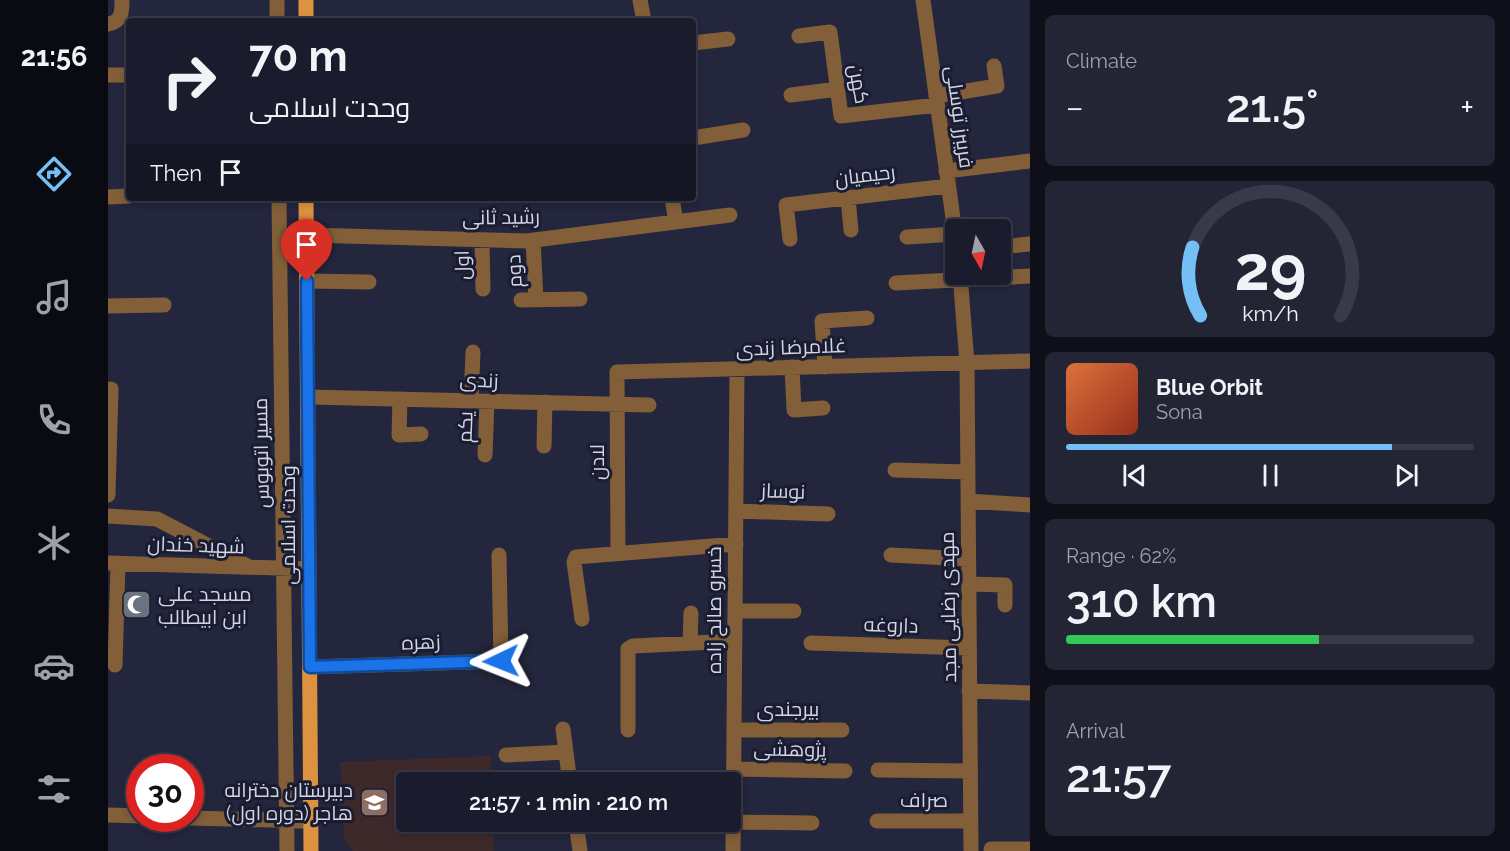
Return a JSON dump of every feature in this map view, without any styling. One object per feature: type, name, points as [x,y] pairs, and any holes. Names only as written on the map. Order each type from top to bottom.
[{"type":"main road","points":[[306,0],[306,18]]},
{"type":"main road","name":"وحدت اسلامی","points":[[306,201],[311,851]]},
{"type":"street","points":[[108,24],[117,22],[121,17],[122,0]]},
{"type":"street","points":[[277,0],[277,18]]},
{"type":"street","points":[[640,0],[643,18]]},
{"type":"street","name":"فریبرز توسلی","points":[[923,0],[953,219]]},
{"type":"street","name":"کهن","points":[[799,36],[830,32],[841,116],[937,101]]},
{"type":"street","points":[[696,43],[728,39]]},
{"type":"street","points":[[937,101],[997,86],[994,66]]},
{"type":"street","points":[[108,75],[126,75]]},
{"type":"street","points":[[791,95],[837,89]]},
{"type":"street","points":[[696,138],[743,130]]},
{"type":"street","name":"رحیمیان","points":[[790,239],[786,205],[848,198],[1030,161]]},
{"type":"street","points":[[108,197],[126,196]]},
{"type":"street","points":[[848,198],[851,230]]},
{"type":"street","name":"مسیر اتوبوس","points":[[279,201],[287,851]]},
{"type":"street","points":[[672,201],[676,222]]},
{"type":"street","name":"رشید ثانی","points":[[307,235],[533,240],[730,215]]},
{"type":"street","points":[[907,237],[945,237]]},
{"type":"street","name":"اول","points":[[482,240],[483,290]]},
{"type":"street","name":"دوم","points":[[533,240],[528,300],[580,299]]},
{"type":"street","points":[[1011,246],[1030,244]]},
{"type":"street","points":[[1011,276],[1030,276]]},
{"type":"street","points":[[896,283],[945,278]]},
{"type":"street","points":[[307,281],[369,282]]},
{"type":"street","points":[[961,285],[967,363]]},
{"type":"street","points":[[108,306],[164,305]]},
{"type":"street","points":[[825,367],[822,321],[867,318]]},
{"type":"street","name":"یکم","points":[[472,352],[485,455]]},
{"type":"street","name":"غلامرضا زندی","points":[[617,372],[1030,361]]},
{"type":"street","name":"مهدی رضایی مجد","points":[[967,363],[971,851]]},
{"type":"street","points":[[792,367],[794,410],[823,408]]},
{"type":"street","name":"خسرو صالح زاده","points":[[734,769],[737,369]]},
{"type":"street","name":"لادن","points":[[617,372],[618,553]]},
{"type":"street","points":[[108,495],[111,389]]},
{"type":"street","name":"زندی","points":[[308,397],[649,405]]},
{"type":"street","points":[[400,399],[399,435],[421,434]]},
{"type":"street","points":[[544,402],[544,446]]},
{"type":"street","points":[[895,470],[967,472]]},
{"type":"street","points":[[968,501],[1030,505]]},
{"type":"street","name":"نوساز","points":[[736,511],[828,514]]},
{"type":"street","points":[[108,516],[157,519],[252,568]]},
{"type":"street","points":[[582,619],[574,562],[576,557],[736,544]]},
{"type":"street","name":"زهره","points":[[310,667],[501,661],[499,555]]},
{"type":"street","points":[[891,555],[968,560]]},
{"type":"street","points":[[113,564],[116,664]]},
{"type":"street","name":"شهید خندان","points":[[113,564],[309,568]]},
{"type":"street","points":[[969,584],[1005,585],[1005,605]]},
{"type":"street","points":[[735,611],[794,611]]},
{"type":"street","points":[[690,643],[692,613]]},
{"type":"street","points":[[628,730],[628,649],[633,646],[735,640]]},
{"type":"street","name":"داروغه","points":[[811,643],[969,648]]},
{"type":"street","points":[[969,691],[1030,693]]},
{"type":"street","points":[[563,729],[569,772]]},
{"type":"street","name":"بیرجندی","points":[[734,730],[842,730]]},
{"type":"street","points":[[506,755],[566,752]]},
{"type":"street","name":"پژوهشی","points":[[734,769],[845,771]]},
{"type":"street","points":[[878,770],[970,771]]},
{"type":"street","points":[[108,815],[126,816]]},
{"type":"street","points":[[204,818],[311,821]]},
{"type":"street","name":"صراف","points":[[877,821],[970,821]]},
{"type":"street","points":[[741,822],[812,824]]},
{"type":"street","points":[[577,832],[580,851]]},
{"type":"street","name":"خسرو صالح زاده","points":[[733,851],[734,832]]},
{"type":"street","points":[[991,849],[1030,849]]},
{"type":"shaded area","name":"دبیرستان دخترانه هاجر (دوره اول)","points":[[490,756],[491,772],[396,772],[396,832],[493,832],[494,851],[353,851],[344,840],[340,762]]},
{"type":"place","name":"مسجد علی ابن ابیطالب","points":[[137,605]]},
{"type":"place","name":"دبیرستان دخترانه هاجر (دوره اول)","points":[[374,802]]},
{"type":"route","points":[[307,281],[310,667],[501,661]]}]
